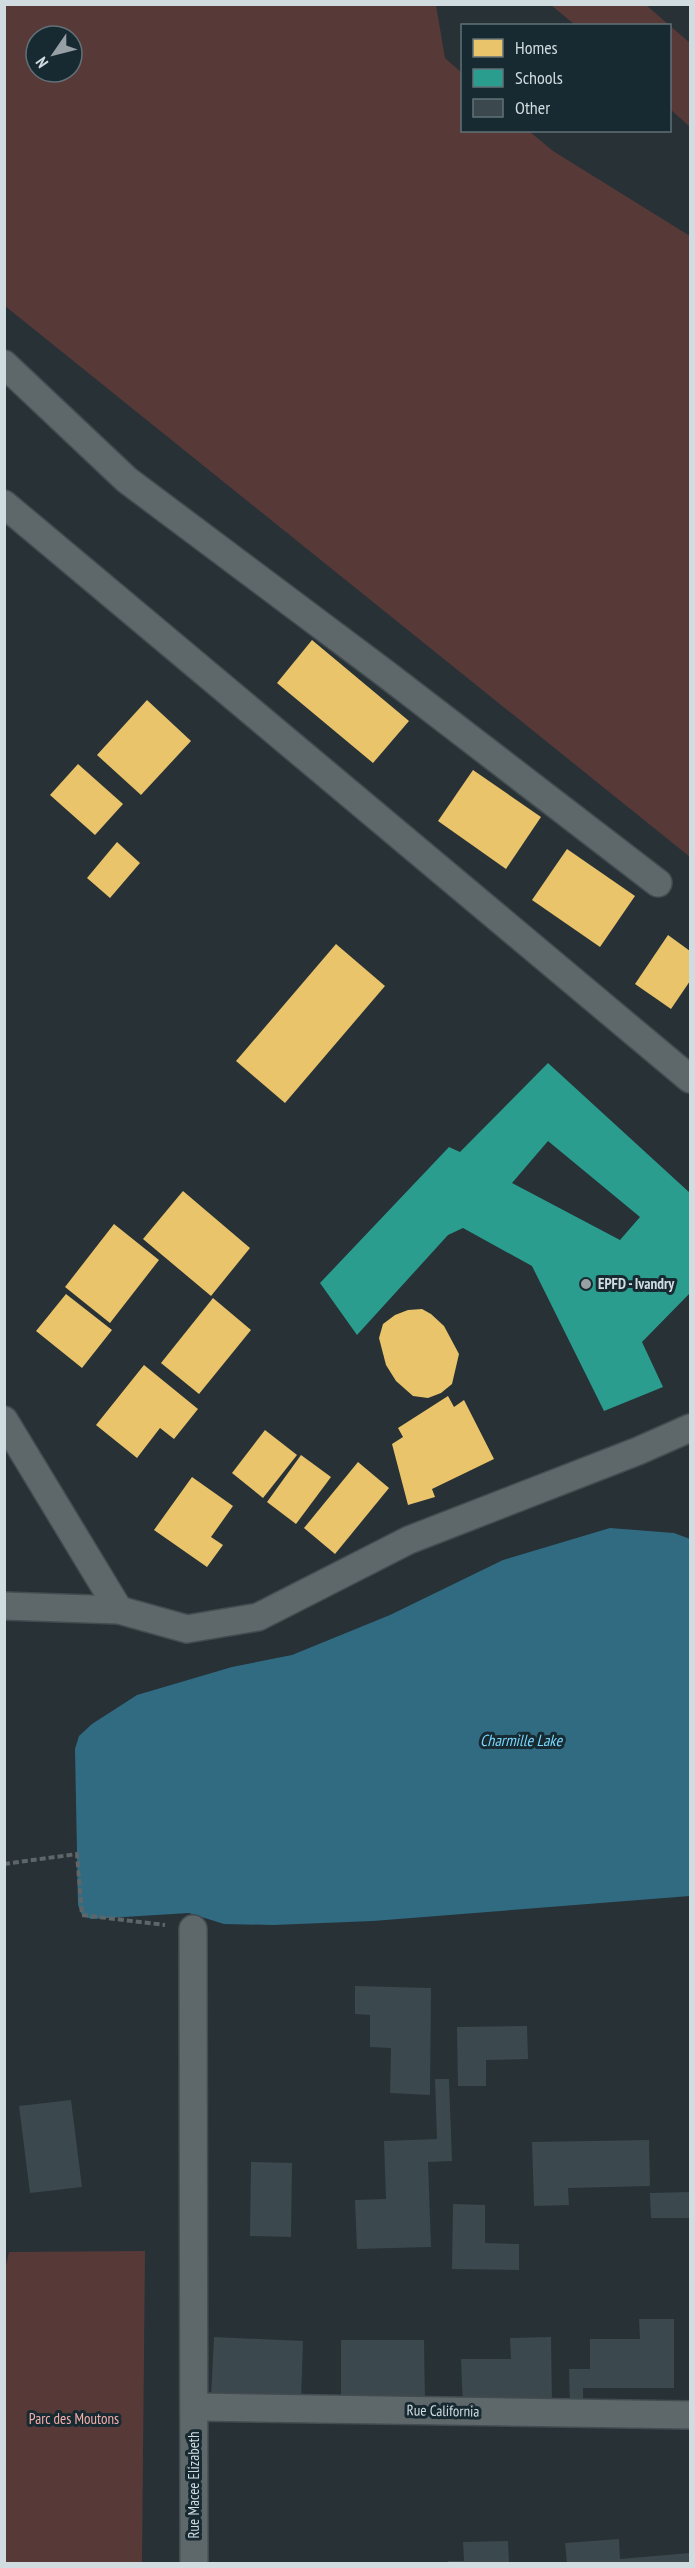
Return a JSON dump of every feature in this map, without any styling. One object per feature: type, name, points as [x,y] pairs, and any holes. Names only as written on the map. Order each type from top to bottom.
[{"type":"street","points":[[4,364],[127,480],[386,674],[658,883]]},
{"type":"street","points":[[4,504],[690,1078]]},
{"type":"street","points":[[4,1420],[120,1610]]},
{"type":"street","points":[[4,1606],[120,1610],[187,1629],[258,1617],[409,1540],[638,1451],[690,1428]]},
{"type":"street","name":"Rue Macee Elizabeth","points":[[193,1929],[194,2564]]},
{"type":"street","name":"Rue California","points":[[195,2407],[690,2415]]},
{"type":"path","points":[[4,1864],[77,1854],[82,1915],[193,1929]]},
{"type":"green space","points":[[5,4],[436,5],[445,58],[461,72],[461,132],[530,132],[553,151],[690,236],[690,857],[5,306]]},
{"type":"green space","points":[[551,5],[646,5],[668,24],[574,24]]},
{"type":"green space","points":[[671,27],[690,43],[690,127],[671,110]]},
{"type":"green space","name":"Parc des Moutons","points":[[145,2251],[142,2563],[5,2563],[4,2274],[9,2252]]},
{"type":"water","name":"Charmille Lake","points":[[610,1528],[674,1533],[690,1539],[690,1896],[373,1921],[273,1925],[224,1924],[189,1913],[91,1919],[82,1915],[78,1905],[75,1749],[79,1736],[92,1724],[137,1695],[232,1667],[292,1655],[390,1615],[503,1560]]},
{"type":"building: Homes","points":[[312,640],[409,721],[373,763],[277,683]]},
{"type":"building: Homes","points":[[147,700],[191,741],[141,795],[97,755]]},
{"type":"building: Homes","points":[[78,764],[123,804],[95,835],[50,795]]},
{"type":"building: Homes","points":[[473,770],[541,817],[506,869],[438,821]]},
{"type":"building: Homes","points":[[117,842],[140,863],[110,898],[87,878]]},
{"type":"building: Homes","points":[[567,849],[635,896],[600,947],[532,900]]},
{"type":"building: Homes","points":[[668,935],[690,951],[690,981],[671,1009],[635,984]]},
{"type":"building: Homes","points":[[336,944],[385,986],[285,1103],[236,1061]]},
{"type":"building: Homes","points":[[183,1191],[250,1248],[211,1296],[143,1239]]},
{"type":"building: Homes","points":[[114,1224],[159,1260],[110,1323],[65,1287]]},
{"type":"building: Homes","points":[[66,1294],[112,1330],[82,1368],[36,1331]]},
{"type":"building: Homes","points":[[213,1298],[251,1330],[199,1394],[161,1363]]},
{"type":"building: Homes","points":[[422,1309],[444,1326],[459,1354],[452,1384],[441,1393],[428,1398],[413,1396],[396,1381],[386,1365],[379,1338],[383,1324],[395,1315],[408,1310]]},
{"type":"building: Homes","points":[[144,1365],[198,1409],[174,1439],[160,1428],[137,1458],[96,1425]]},
{"type":"building: Homes","points":[[448,1396],[454,1407],[464,1400],[494,1459],[432,1489],[435,1497],[408,1505],[392,1444],[403,1437],[398,1428]]},
{"type":"building: Homes","points":[[265,1430],[297,1455],[263,1498],[232,1473]]},
{"type":"building: Homes","points":[[301,1455],[331,1477],[296,1524],[267,1502]]},
{"type":"building: Homes","points":[[358,1462],[389,1488],[335,1554],[304,1528]]},
{"type":"building: Homes","points":[[192,1477],[233,1506],[211,1537],[223,1545],[207,1567],[154,1530]]},
{"type":"building: Schools","points":[[548,1063],[690,1193],[690,1293],[642,1342],[663,1387],[604,1411],[532,1266],[463,1228],[448,1235],[357,1335],[320,1283],[449,1147],[460,1152]],"holes":[[[548,1141],[640,1217],[620,1240],[512,1183]]]},
{"type":"building: Other","points":[[355,1986],[431,1988],[430,2095],[390,2093],[391,2048],[370,2047],[370,2015],[355,2014]]},
{"type":"building: Other","points":[[527,2026],[528,2059],[486,2060],[486,2086],[458,2086],[457,2027]]},
{"type":"building: Other","points":[[435,2079],[449,2079],[452,2161],[428,2162],[431,2247],[357,2249],[355,2200],[386,2199],[384,2141],[437,2139]]},
{"type":"building: Other","points":[[71,2100],[82,2187],[30,2193],[19,2106]]},
{"type":"building: Other","points":[[649,2140],[650,2186],[568,2188],[569,2205],[534,2206],[532,2142]]},
{"type":"building: Other","points":[[251,2162],[292,2163],[291,2237],[250,2236]]},
{"type":"building: Other","points":[[690,2192],[690,2218],[651,2218],[650,2193]]},
{"type":"building: Other","points":[[453,2204],[485,2205],[485,2243],[519,2244],[519,2270],[452,2269]]},
{"type":"building: Other","points":[[639,2319],[674,2319],[674,2388],[583,2388],[583,2404],[570,2404],[569,2369],[590,2369],[590,2339],[640,2339]]},
{"type":"building: Other","points":[[214,2337],[303,2341],[301,2402],[211,2398]]},
{"type":"building: Other","points":[[551,2337],[552,2407],[463,2409],[461,2359],[511,2359],[510,2338]]},
{"type":"building: Other","points":[[341,2340],[424,2340],[425,2404],[341,2405]]},
{"type":"building: Other","points":[[619,2539],[620,2559],[690,2553],[690,2564],[567,2564],[565,2543]]},
{"type":"building: Other","points":[[508,2541],[509,2564],[448,2564],[448,2561],[464,2561],[463,2542]]},
{"type":"place","name":"EPFD - Ivandry","points":[[586,1284]]}]
